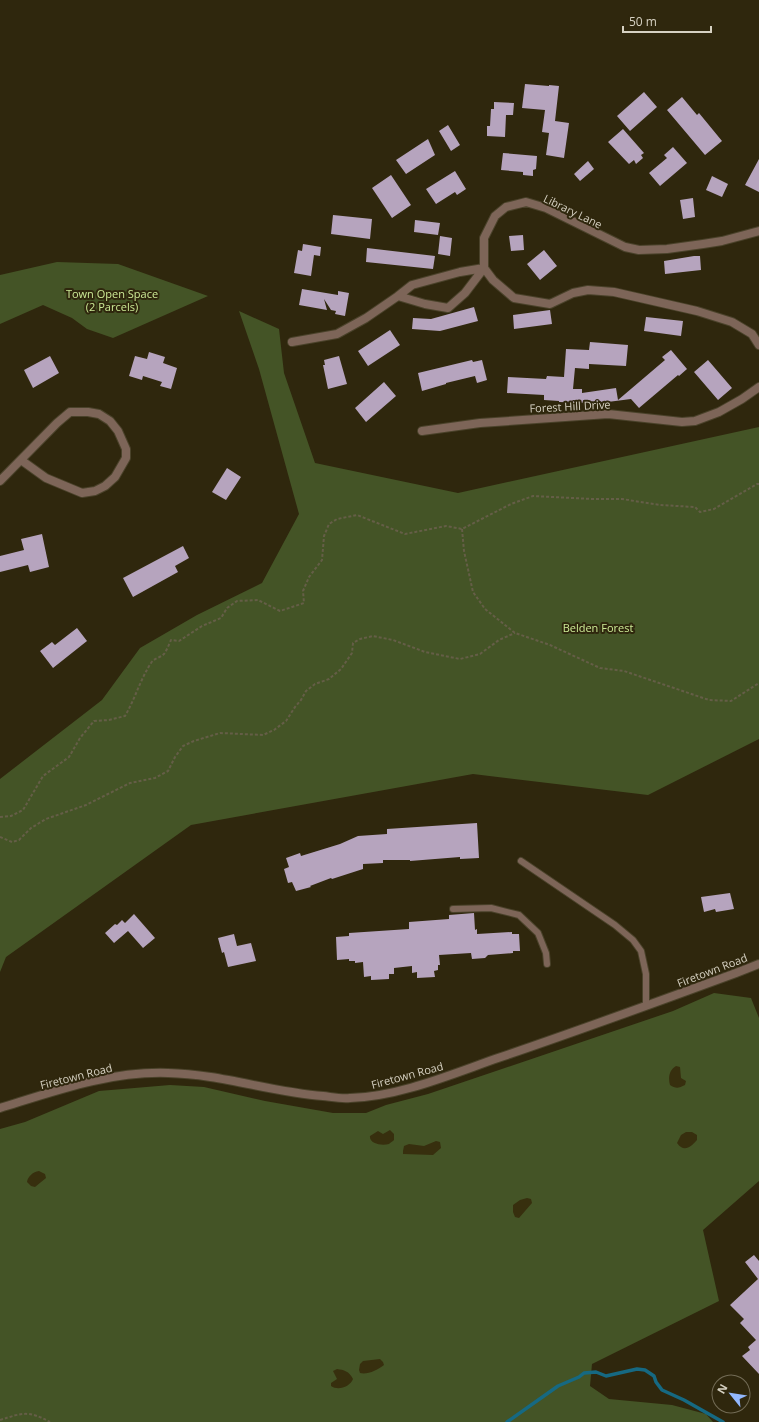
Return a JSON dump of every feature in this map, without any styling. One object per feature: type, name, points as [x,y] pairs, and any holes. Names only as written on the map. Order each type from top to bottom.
[{"type":"street","name":"Library Lane","points":[[484,268],[484,238],[494,216],[506,207],[526,202],[546,208],[625,248],[639,250],[667,249],[703,244],[759,231]]},
{"type":"street","points":[[292,342],[337,334],[366,318],[412,285],[460,272],[484,268]]},
{"type":"street","points":[[398,296],[425,304],[448,308],[465,293],[484,268]]},
{"type":"street","points":[[484,268],[493,280],[514,298],[550,304],[573,293],[588,290],[614,292],[697,311],[732,322],[752,334],[759,345]]},
{"type":"street","name":"Forest Hill Drive","points":[[422,431],[480,423],[608,414],[682,422],[696,421],[719,412],[759,387]]},
{"type":"street","points":[[0,481],[20,460],[57,423],[70,412],[88,412],[99,414],[110,421],[118,431],[126,449],[126,458],[115,477],[105,486],[95,491],[82,493],[46,478],[20,460]]},
{"type":"street","name":"Firetown Road","points":[[0,1108],[67,1087],[97,1080],[140,1074],[169,1073],[206,1077],[300,1094],[350,1098],[384,1094],[431,1082],[646,1006],[759,964]]},
{"type":"lane","points":[[521,861],[615,925],[633,940],[641,951],[646,974],[646,1006]]},
{"type":"lane","points":[[453,909],[492,908],[519,915],[538,933],[546,953],[547,964]]},
{"type":"path","points":[[0,817],[11,816],[22,810],[43,776],[69,757],[80,738],[94,721],[109,720],[125,716],[134,702],[137,689],[152,661],[164,654],[171,640],[179,641],[202,626],[221,618],[227,608],[237,601],[258,600],[280,611],[304,603],[303,591],[309,577],[322,560],[324,536],[329,524],[337,519],[357,515],[405,534],[446,526],[462,529],[511,504],[533,496],[622,499],[660,505],[695,507],[700,512],[714,509],[759,484]]},
{"type":"path","points":[[462,529],[464,551],[474,592],[485,609],[515,633],[550,645],[600,668],[624,671],[709,700],[731,701],[759,683]]},
{"type":"path","points":[[0,837],[12,842],[19,840],[31,828],[46,819],[86,805],[130,783],[156,778],[168,771],[183,746],[194,741],[220,733],[263,735],[274,730],[286,721],[306,691],[315,684],[329,679],[341,668],[352,653],[353,643],[360,639],[373,636],[393,640],[425,652],[460,659],[480,654],[499,640],[515,633]]},
{"type":"path","points":[[0,1420],[19,1414],[30,1414],[50,1422]]},
{"type":"green space","name":"Town Open Space (2 Parcels)","points":[[57,262],[118,264],[208,296],[113,338],[87,329],[72,318],[43,305],[0,324],[0,275]]},
{"type":"green space","name":"Belden Forest","points":[[239,311],[279,329],[284,373],[315,463],[458,493],[759,427],[759,739],[648,795],[473,774],[191,825],[6,957],[0,972],[0,779],[102,700],[140,648],[197,615],[262,583],[299,514],[259,369]]},
{"type":"green space","points":[[714,993],[751,998],[759,1018],[759,1181],[703,1230],[719,1301],[592,1364],[590,1386],[609,1399],[672,1405],[706,1414],[713,1422],[0,1422],[0,1129],[25,1122],[99,1091],[170,1085],[204,1087],[265,1101],[333,1113],[366,1113],[386,1105],[428,1094],[673,1011]]},
{"type":"sand","points":[[676,1066],[680,1067],[681,1078],[686,1081],[685,1085],[678,1088],[670,1085],[669,1080],[670,1072]]},
{"type":"sand","points":[[390,1130],[394,1134],[394,1140],[389,1144],[376,1144],[370,1139],[370,1136],[378,1131],[383,1134]]},
{"type":"sand","points":[[686,1132],[692,1132],[697,1135],[697,1140],[690,1147],[682,1148],[677,1143],[681,1135]]},
{"type":"sand","points":[[436,1141],[440,1142],[441,1148],[433,1155],[403,1154],[404,1146],[409,1144],[424,1146]]},
{"type":"sand","points":[[39,1171],[45,1174],[46,1178],[35,1187],[31,1186],[27,1182],[28,1178],[33,1173]]},
{"type":"sand","points":[[527,1198],[531,1199],[532,1203],[519,1218],[515,1217],[513,1205],[520,1200]]},
{"type":"sand","points":[[380,1359],[384,1365],[382,1367],[369,1373],[360,1373],[360,1364],[363,1361]]},
{"type":"sand","points":[[337,1369],[346,1371],[353,1379],[347,1386],[337,1388],[331,1386],[331,1383],[337,1379],[333,1371]]},
{"type":"building","points":[[525,84],[559,86],[555,121],[569,123],[564,158],[546,155],[549,133],[542,132],[545,110],[522,108]]},
{"type":"building","points":[[644,92],[657,107],[630,131],[617,116]]},
{"type":"building","points":[[682,97],[697,115],[699,113],[722,141],[705,155],[667,110]]},
{"type":"building","points":[[494,102],[514,103],[513,115],[506,115],[505,137],[487,136],[487,126],[490,126],[491,109],[494,109]]},
{"type":"building","points":[[448,125],[460,145],[451,151],[439,131]]},
{"type":"building","points":[[623,129],[644,153],[641,155],[643,158],[636,164],[634,160],[629,164],[608,142]]},
{"type":"building","points":[[428,139],[435,155],[406,174],[396,160]]},
{"type":"building","points":[[673,147],[687,163],[660,186],[649,173],[667,158],[664,155]]},
{"type":"building","points":[[503,153],[537,156],[536,169],[533,170],[533,176],[523,175],[523,172],[501,170]]},
{"type":"building","points":[[759,159],[759,192],[745,185]]},
{"type":"building","points":[[588,161],[594,169],[580,181],[574,174]]},
{"type":"building","points":[[455,171],[466,189],[457,195],[455,192],[436,204],[426,189]]},
{"type":"building","points":[[391,175],[411,205],[392,218],[372,188]]},
{"type":"building","points":[[712,176],[728,184],[722,197],[706,190]]},
{"type":"building","points":[[693,198],[695,217],[683,219],[680,200]]},
{"type":"building","points":[[333,215],[372,219],[370,239],[331,234]]},
{"type":"building","points":[[415,220],[440,223],[438,235],[414,232]]},
{"type":"building","points":[[523,235],[524,250],[511,251],[509,236]]},
{"type":"building","points":[[440,236],[452,238],[450,256],[438,254]]},
{"type":"building","points":[[303,244],[321,247],[320,256],[314,255],[311,276],[294,273],[298,250],[302,251]]},
{"type":"building","points":[[367,248],[435,256],[433,269],[366,262]]},
{"type":"building","points":[[544,250],[557,266],[540,280],[527,264]]},
{"type":"building","points":[[700,256],[701,270],[665,274],[664,261]]},
{"type":"building","points":[[302,289],[338,295],[338,291],[349,293],[345,316],[335,314],[336,311],[331,310],[324,299],[327,310],[299,305]]},
{"type":"building","points":[[474,307],[478,321],[440,331],[412,329],[413,318],[431,319]]},
{"type":"building","points":[[550,310],[552,324],[514,329],[513,315]]},
{"type":"building","points":[[646,317],[683,321],[681,336],[644,331]]},
{"type":"building","points":[[390,330],[400,345],[368,366],[358,351]]},
{"type":"building","points":[[590,342],[628,345],[626,366],[589,364],[589,369],[575,368],[573,389],[582,389],[582,393],[616,388],[618,400],[665,360],[662,357],[671,350],[687,369],[639,408],[631,399],[592,404],[544,400],[544,395],[507,393],[508,377],[546,379],[547,376],[564,377],[566,349],[589,350]]},
{"type":"building","points":[[149,352],[165,357],[163,363],[177,368],[171,389],[160,386],[162,382],[143,376],[142,380],[129,376],[135,356],[147,359]]},
{"type":"building","points":[[50,356],[59,373],[33,388],[24,370]]},
{"type":"building","points":[[339,356],[347,384],[328,389],[323,365],[325,365],[324,360]]},
{"type":"building","points":[[472,360],[473,362],[482,360],[487,380],[477,383],[475,376],[422,391],[418,373]]},
{"type":"building","points":[[708,360],[732,388],[718,400],[694,372]]},
{"type":"building","points":[[384,382],[396,396],[366,422],[355,408]]},
{"type":"building","points":[[227,468],[241,477],[226,500],[212,492]]},
{"type":"building","points":[[42,534],[49,567],[30,572],[28,565],[0,572],[0,556],[24,550],[21,539]]},
{"type":"building","points":[[183,546],[189,558],[175,566],[178,572],[133,597],[123,578]]},
{"type":"building","points":[[77,628],[87,641],[53,668],[40,651],[52,642],[55,645]]},
{"type":"building","points":[[477,823],[479,858],[460,859],[460,857],[410,861],[383,860],[383,863],[363,864],[363,869],[332,879],[331,878],[310,886],[311,887],[296,891],[292,882],[288,883],[284,869],[289,867],[286,858],[300,853],[301,856],[340,844],[358,836],[387,834],[387,829]]},
{"type":"building","points":[[730,893],[734,909],[716,912],[715,909],[704,912],[701,897]]},
{"type":"building","points":[[474,913],[475,930],[477,929],[477,934],[512,932],[512,934],[519,934],[520,951],[488,955],[485,958],[472,959],[471,953],[439,955],[440,965],[438,965],[438,970],[434,971],[435,977],[417,978],[417,972],[412,973],[412,966],[394,968],[394,974],[389,974],[389,979],[371,980],[371,976],[364,977],[363,962],[355,963],[355,961],[349,961],[349,959],[337,960],[336,937],[349,936],[349,933],[409,929],[409,922],[449,919],[449,915]]},
{"type":"building","points":[[134,914],[155,938],[143,948],[128,931],[114,943],[105,933],[122,920],[125,923]]},
{"type":"building","points":[[234,934],[237,946],[251,943],[256,961],[228,967],[218,938]]},
{"type":"building","points":[[754,1255],[759,1261],[759,1374],[742,1356],[750,1350],[748,1347],[756,1340],[740,1323],[744,1319],[730,1305],[758,1279],[745,1262]]},
{"type":"waterway","points":[[507,1422],[558,1386],[579,1377],[584,1373],[596,1372],[606,1376],[637,1369],[645,1370],[654,1376],[656,1382],[662,1390],[684,1400],[723,1422]]}]
